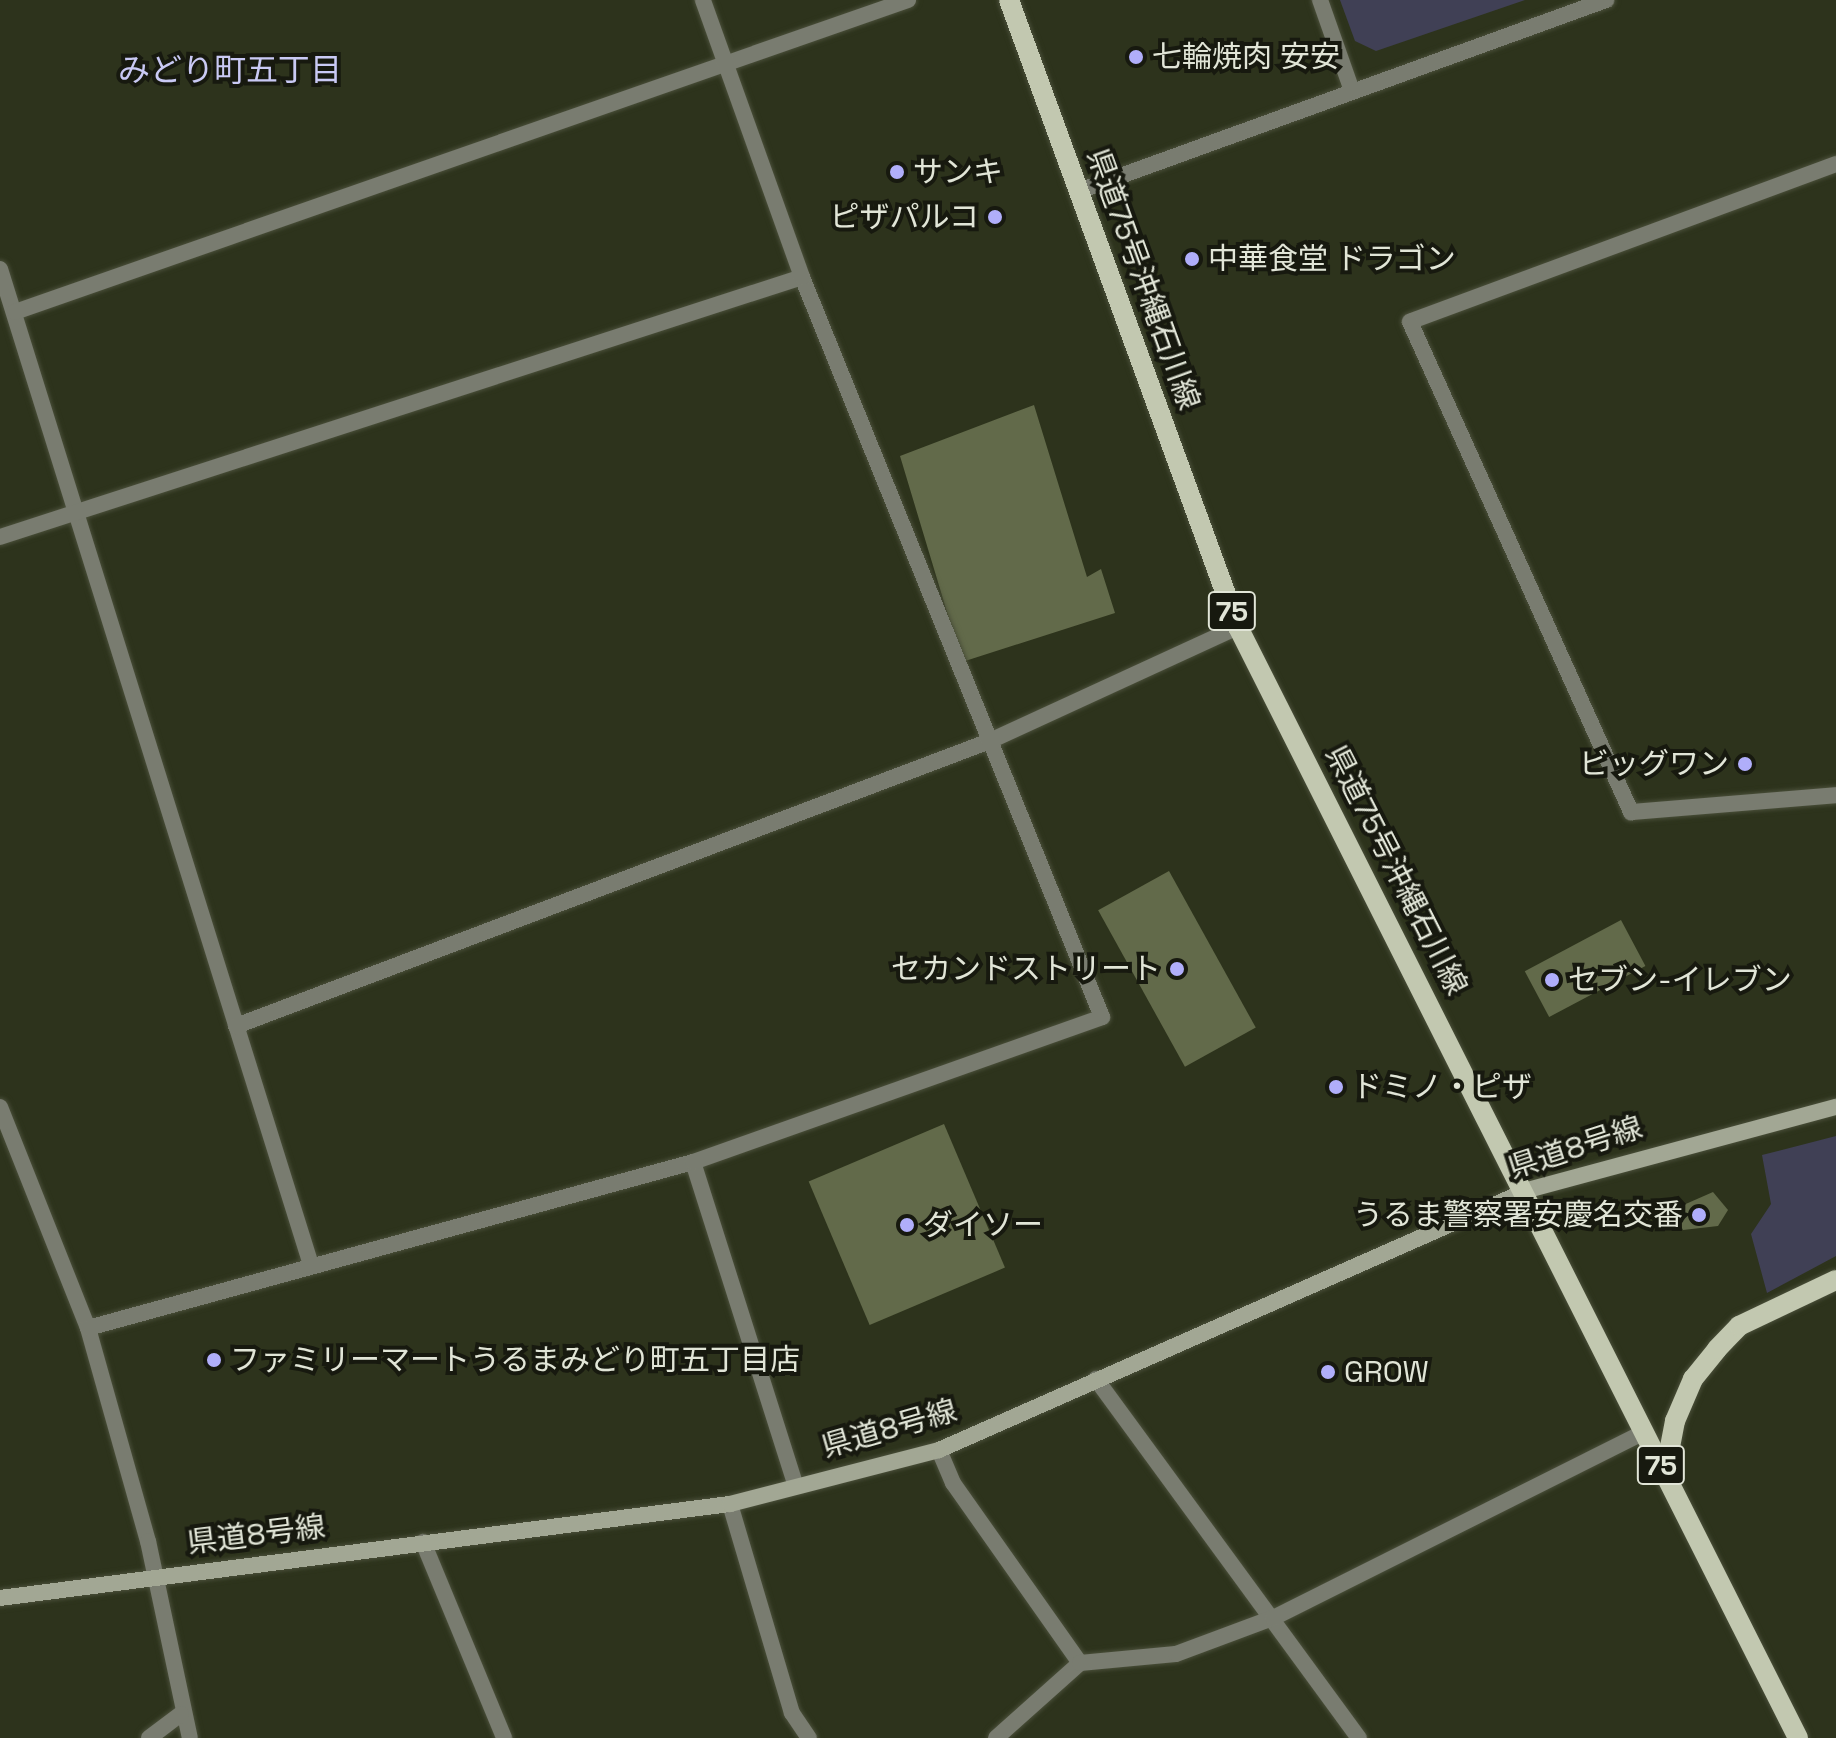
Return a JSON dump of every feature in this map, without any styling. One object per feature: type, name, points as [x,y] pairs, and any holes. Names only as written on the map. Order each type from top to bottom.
[{"type":"main road","name":"県道75号沖縄石川線","points":[[1009,0],[1238,627],[1528,1190],[1798,1738]]},
{"type":"main road","name":"県道8号線","points":[[0,1598],[730,1504],[795,1484],[939,1450],[1528,1190],[1836,1107]]},
{"type":"main road","points":[[1665,1473],[1675,1421],[1693,1379],[1717,1349],[1739,1326],[1836,1280]]},
{"type":"street","points":[[88,1328],[310,1262],[693,1162],[1102,1017],[802,277],[703,0]]},
{"type":"street","points":[[15,312],[908,0]]},
{"type":"street","points":[[1320,0],[1351,88]]},
{"type":"street","points":[[1079,191],[1351,88],[1606,0]]},
{"type":"street","points":[[1836,164],[1410,322],[1631,812],[1836,795]]},
{"type":"street","points":[[0,269],[310,1262]]},
{"type":"street","points":[[0,537],[74,509],[802,277]]},
{"type":"street","points":[[236,1026],[990,741],[1238,627]]},
{"type":"street","points":[[0,1107],[88,1328],[153,1576],[181,1714],[190,1738]]},
{"type":"street","points":[[693,1162],[795,1484]]},
{"type":"street","points":[[1096,1379],[1359,1738]]},
{"type":"street","points":[[996,1738],[1080,1663],[1176,1654],[1273,1618],[1645,1432]]},
{"type":"street","points":[[939,1450],[953,1483],[1080,1663]]},
{"type":"street","points":[[730,1504],[792,1713],[809,1738]]},
{"type":"street","points":[[423,1542],[504,1738]]},
{"type":"street","points":[[149,1738],[181,1714]]},
{"type":"shaded area","points":[[1340,0],[1525,0],[1376,51],[1355,41]]},
{"type":"shaded area","points":[[1836,1136],[1836,1256],[1767,1293],[1751,1234],[1771,1204],[1762,1155]]},
{"type":"building","points":[[1034,405],[1087,577],[1101,569],[1115,613],[962,662],[900,456]]},
{"type":"building","name":"セカンドストリート","points":[[1169,871],[1256,1028],[1185,1067],[1098,910]]},
{"type":"building","points":[[1621,920],[1645,966],[1549,1017],[1525,971]]},
{"type":"building","name":"ダイソー","points":[[944,1124],[1005,1268],[870,1325],[809,1181]]},
{"type":"building","name":"うるま警察署安慶名交番","points":[[1713,1192],[1728,1210],[1718,1226],[1683,1230],[1672,1210]]},
{"type":"place","name":"七輪焼肉 安安","points":[[1136,57]]},
{"type":"place","name":"サンキ","points":[[897,172]]},
{"type":"place","name":"ピザパルコ","points":[[995,217]]},
{"type":"place","name":"中華食堂 ドラゴン","points":[[1192,259]]},
{"type":"place","name":"ビッグワン","points":[[1745,764]]},
{"type":"place","name":"セカンドストリート","points":[[1177,969]]},
{"type":"place","name":"セブン-イレブン","points":[[1552,980]]},
{"type":"place","name":"ドミノ・ピザ","points":[[1336,1087]]},
{"type":"place","name":"うるま警察署安慶名交番","points":[[1699,1215]]},
{"type":"place","name":"ダイソー","points":[[907,1225]]},
{"type":"place","name":"ファミリーマートうるまみどり町五丁目店","points":[[214,1360]]},
{"type":"place","name":"GROW","points":[[1328,1372]]},
{"type":"district","name":"みどり町五丁目","points":[[230,70]]}]
